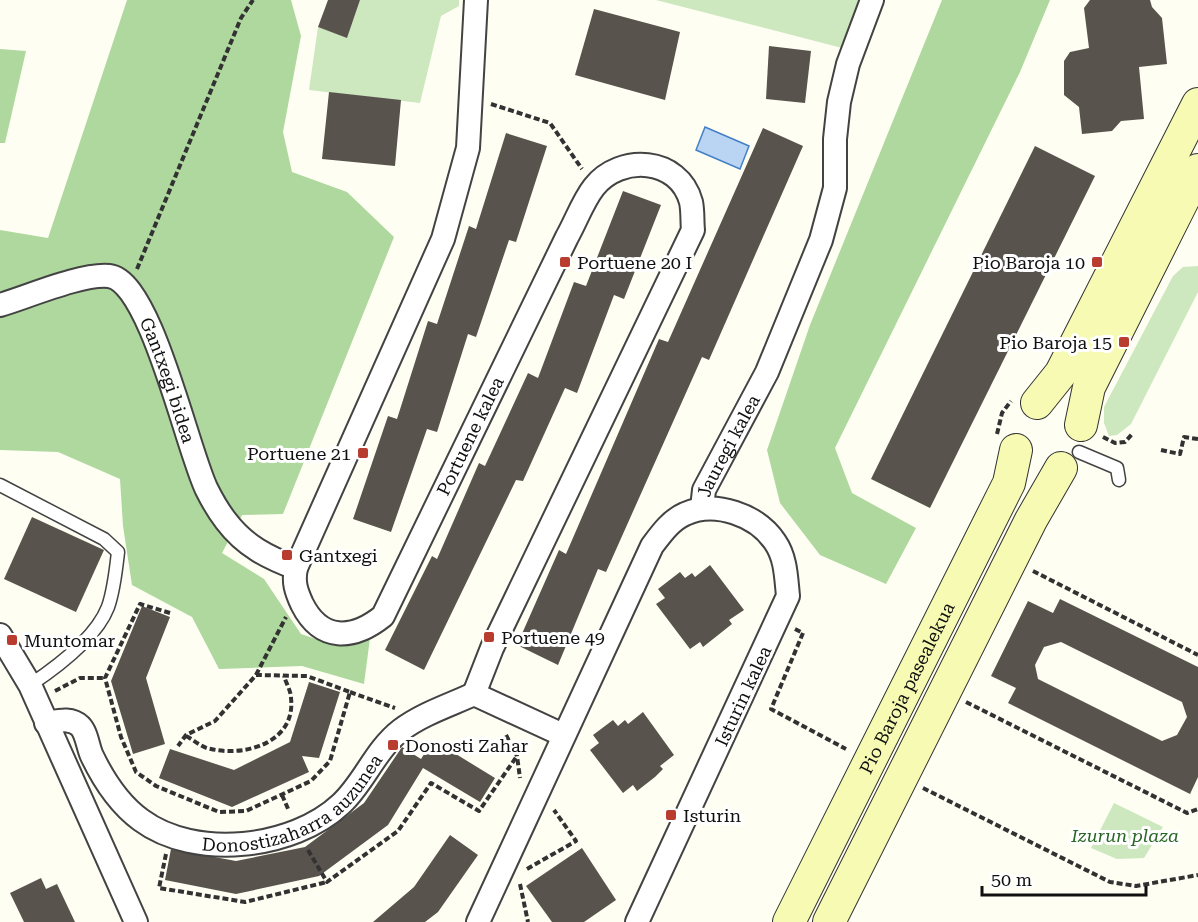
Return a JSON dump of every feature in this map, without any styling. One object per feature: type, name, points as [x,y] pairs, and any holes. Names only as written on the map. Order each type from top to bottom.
[{"type":"main road","points":[[1037,403],[1061,373],[1198,104]]},
{"type":"main road","name":"Pio Baroja pasealekua","points":[[829,922],[1031,520],[1073,448],[1089,387],[1198,170]]},
{"type":"main road","points":[[1055,402],[1063,405],[1070,410],[1073,448],[1052,471],[1035,468],[1027,464],[1016,450],[1014,441],[1016,422],[1029,407],[1037,403],[1055,402]]},
{"type":"main road","name":"Pio Baroja pasealekua","points":[[789,922],[1009,483],[1016,450]]},
{"type":"street","name":"Portuene kalea","points":[[474,694],[492,648],[693,230],[690,200],[680,184],[674,177],[648,164],[622,166],[594,187],[562,247],[383,616],[367,629],[347,634],[328,631],[310,620],[294,581],[296,568],[443,239],[468,148],[476,0]]},
{"type":"street","name":"Jauregi kalea","points":[[478,922],[652,546],[666,528],[684,514],[702,508],[704,490],[767,372],[821,240],[835,188],[835,138],[839,102],[848,64],[872,0]]},
{"type":"street","points":[[0,305],[94,276],[112,276],[129,288]]},
{"type":"street","name":"Gantxegi bidea","points":[[129,288],[142,308],[158,347],[206,489],[226,521],[248,545],[267,557],[296,568]]},
{"type":"street","name":"Isturin kalea","points":[[638,922],[779,620],[788,596],[786,568],[775,542],[755,523],[734,512],[702,508]]},
{"type":"street","points":[[0,635],[33,693],[136,922]]},
{"type":"street","points":[[474,694],[563,735]]},
{"type":"street","name":"Donostizaharra auzunea","points":[[46,723],[68,720],[81,727],[106,782],[126,809],[145,823],[169,835],[237,846],[297,833],[338,807],[356,789],[383,749],[401,730],[429,714],[474,694]]},
{"type":"lane","points":[[1073,448],[1117,468],[1119,480]]},
{"type":"lane","points":[[0,485],[104,539],[118,552],[107,609],[83,643],[54,668],[33,693]]},
{"type":"path","points":[[129,288],[241,18],[253,0]]},
{"type":"path","points":[[470,97],[550,123],[594,187]]},
{"type":"path","points":[[1161,450],[1180,454],[1184,437],[1198,439]]},
{"type":"path","points":[[1029,570],[1198,655]]},
{"type":"path","points":[[178,746],[186,735],[215,721],[256,675],[298,595]]},
{"type":"path","points":[[170,613],[140,604],[105,678],[121,737],[136,772],[156,786],[219,812],[246,811],[310,781],[330,760],[350,692]]},
{"type":"path","points":[[779,620],[803,633],[771,709],[846,749]]},
{"type":"path","points":[[256,675],[307,676],[402,711]]},
{"type":"path","points":[[186,735],[208,749],[232,752],[255,749],[279,736],[289,718],[291,698],[284,676]]},
{"type":"path","points":[[33,693],[80,678],[105,678]]},
{"type":"path","points":[[963,700],[1187,813],[1198,808]]},
{"type":"path","points":[[498,730],[508,736],[517,756],[521,786]]},
{"type":"path","points":[[169,835],[159,888],[245,902],[327,882],[398,831],[431,783],[479,811],[517,756]]},
{"type":"path","points":[[920,787],[1110,882],[1136,886],[1198,875]]},
{"type":"path","points":[[528,922],[520,883],[528,868],[576,841],[552,808]]},
{"type":"path","points":[[297,833],[327,882]]},
{"type":"green space","points":[[127,0],[291,0],[301,36],[283,132],[292,172],[347,192],[394,237],[283,514],[242,515],[222,553],[264,579],[301,634],[328,643],[370,638],[364,684],[302,666],[219,669],[192,617],[132,585],[123,526],[120,479],[58,452],[0,450],[0,230],[48,238]]},
{"type":"green space","points":[[360,0],[459,0],[459,6],[441,16],[420,103],[309,90],[318,27],[347,37]]},
{"type":"green space","points":[[656,0],[860,0],[842,48]]},
{"type":"green space","points":[[942,0],[1050,0],[1020,72],[835,448],[852,493],[916,528],[886,584],[820,555],[780,503],[767,450],[810,325]]},
{"type":"green space","points":[[0,49],[26,51],[5,143],[0,143]]},
{"type":"green space","points":[[1198,266],[1198,292],[1131,424],[1117,435],[1109,436],[1104,423],[1104,407],[1173,276],[1183,267]]},
{"type":"green space","name":"Izurun plaza","points":[[1114,803],[1163,827],[1144,858],[1117,859],[1091,848]]},
{"type":"water","points":[[705,127],[749,146],[740,169],[696,150]]},
{"type":"building","points":[[328,0],[360,0],[347,38],[318,27]]},
{"type":"building","points":[[1090,0],[1150,0],[1152,7],[1162,18],[1167,64],[1139,67],[1144,119],[1121,121],[1112,131],[1082,134],[1079,107],[1064,95],[1064,61],[1070,52],[1089,48],[1084,8]]},
{"type":"building","points":[[594,9],[680,32],[665,100],[575,75]]},
{"type":"building","points":[[769,46],[811,51],[805,103],[766,99]]},
{"type":"building","points":[[329,92],[401,100],[395,166],[322,159]]},
{"type":"building","points":[[763,128],[803,146],[709,360],[702,357],[606,572],[598,569],[558,665],[517,645],[559,550],[566,554],[659,339],[668,342]]},
{"type":"building","points":[[506,133],[547,146],[516,242],[509,240],[476,337],[468,334],[437,432],[427,429],[391,532],[353,519],[388,416],[397,419],[428,321],[437,324],[469,226],[476,229]]},
{"type":"building","points":[[1035,146],[1095,176],[930,508],[871,479]]},
{"type":"building","points":[[623,191],[661,205],[624,299],[614,295],[577,393],[565,388],[523,481],[516,480],[424,670],[385,650],[432,556],[437,559],[479,463],[485,466],[528,373],[538,378],[574,282],[586,286]]},
{"type":"building","points":[[32,517],[104,550],[76,612],[4,579]]},
{"type":"building","points":[[710,565],[744,610],[729,620],[732,624],[703,647],[700,642],[690,649],[656,604],[665,598],[658,589],[680,572],[685,578],[692,573],[695,577]]},
{"type":"building","points":[[1060,599],[1198,667],[1198,777],[1190,794],[1008,703],[1016,688],[991,676],[1028,601],[1053,613]],"holes":[[[1061,642],[1182,702],[1187,717],[1177,735],[1162,741],[1038,679],[1035,665],[1044,647]]]},
{"type":"building","points":[[142,606],[170,617],[146,678],[165,744],[133,754],[111,681]]},
{"type":"building","points":[[309,682],[340,692],[319,758],[302,756],[309,772],[232,807],[159,778],[170,749],[234,770],[290,742]]},
{"type":"building","points":[[643,712],[674,755],[660,766],[663,769],[655,777],[637,791],[633,785],[623,793],[590,750],[599,743],[593,735],[613,720],[618,726],[625,720],[628,724]]},
{"type":"building","points":[[433,740],[495,778],[480,802],[423,768],[388,825],[319,876],[236,894],[165,880],[171,849],[236,861],[305,847],[364,803],[402,747],[421,759]]},
{"type":"building","points":[[450,835],[478,855],[438,912],[425,922],[373,922],[414,887]]},
{"type":"building","points":[[582,848],[616,900],[584,922],[552,922],[526,886]]},
{"type":"building","points":[[41,878],[46,889],[57,884],[75,922],[24,922],[10,893]]},
{"type":"place","name":"Portuene 20 I","points":[[565,262]]},
{"type":"place","name":"Pio Baroja 10","points":[[1097,262]]},
{"type":"place","name":"Pio Baroja 15","points":[[1124,342]]},
{"type":"place","name":"Portuene 21","points":[[363,453]]},
{"type":"place","name":"Gantxegi","points":[[287,555]]},
{"type":"place","name":"Portuene 49","points":[[489,637]]},
{"type":"place","name":"Muntomar","points":[[12,640]]},
{"type":"place","name":"Donosti Zahar","points":[[393,745]]},
{"type":"place","name":"Isturin","points":[[671,815]]}]
